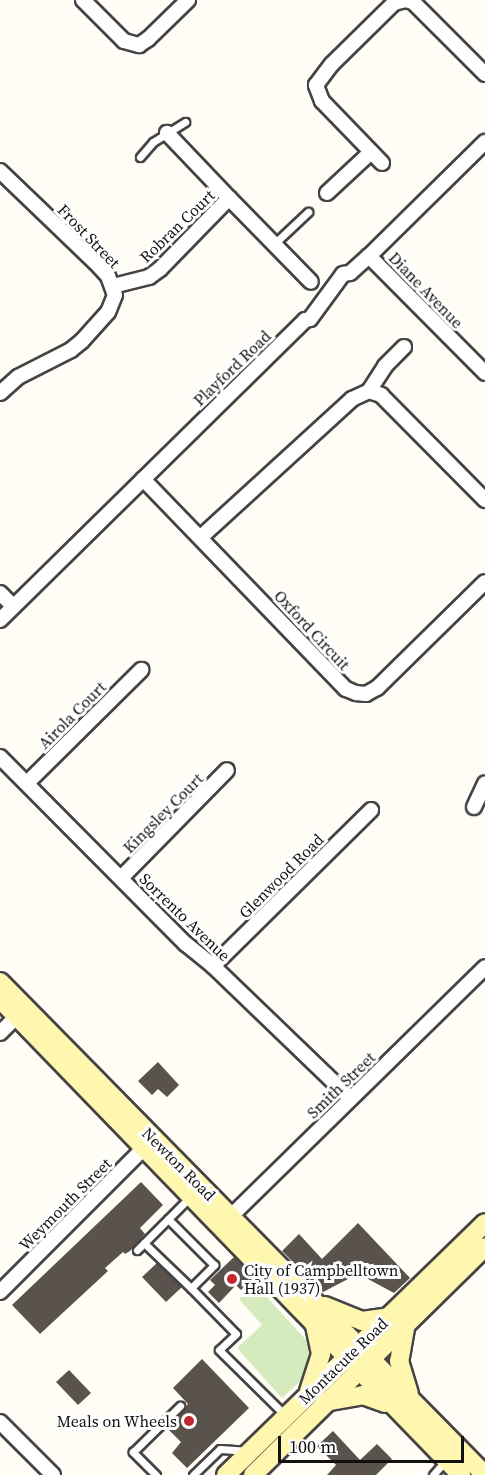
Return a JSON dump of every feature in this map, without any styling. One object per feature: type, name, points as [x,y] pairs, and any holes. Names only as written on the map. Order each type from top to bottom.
[{"type":"main road","name":"Newton Road","points":[[0,982],[21,1012],[226,1221],[318,1303],[359,1358]]},
{"type":"main road","name":"Newton Road","points":[[0,999],[21,1012]]},
{"type":"main road","name":"Newton Road","points":[[149,1143],[191,1196],[226,1221],[315,1326],[359,1358]]},
{"type":"main road","name":"Montacute Road","points":[[253,1475],[326,1402],[389,1317],[485,1222]]},
{"type":"main road","name":"Montacute Road","points":[[226,1475],[307,1396],[406,1323],[485,1246]]},
{"type":"main road","points":[[318,1303],[362,1321],[389,1317]]},
{"type":"main road","points":[[406,1323],[399,1361],[411,1400]]},
{"type":"main road","points":[[307,1396],[321,1354],[315,1326]]},
{"type":"main road","points":[[359,1358],[411,1400],[484,1475]]},
{"type":"main road","points":[[359,1358],[390,1404],[461,1475]]},
{"type":"main road","points":[[326,1402],[363,1395],[390,1404]]},
{"type":"street","points":[[83,0],[124,41],[139,45],[188,0]]},
{"type":"street","points":[[382,163],[322,101],[316,85],[332,64],[394,3],[405,0],[413,2],[485,74]]},
{"type":"street","name":"Robran Court","points":[[167,133],[311,282]]},
{"type":"street","name":"Playford Road","points":[[0,620],[305,320],[310,319],[344,274],[350,273],[485,142]]},
{"type":"street","points":[[327,193],[371,152]]},
{"type":"street","name":"Frost Street","points":[[0,171],[95,262],[113,286],[114,301],[108,312],[71,350],[18,377],[0,393]]},
{"type":"street","name":"Robran Court","points":[[113,286],[149,277],[160,269],[229,198]]},
{"type":"street","name":"Diane Avenue","points":[[369,255],[485,373]]},
{"type":"street","points":[[201,537],[352,399],[369,391],[386,366],[404,346]]},
{"type":"street","points":[[369,391],[381,395],[485,500]]},
{"type":"street","name":"Oxford Circuit","points":[[143,479],[346,689],[356,693],[366,694],[377,688],[485,582]]},
{"type":"street","points":[[0,593],[13,606]]},
{"type":"street","name":"Airola Court","points":[[27,783],[141,670]]},
{"type":"street","name":"Sorrento Avenue","points":[[0,757],[186,944],[213,966],[351,1098]]},
{"type":"street","name":"Kingsley Court","points":[[121,878],[227,770]]},
{"type":"street","points":[[474,807],[485,783]]},
{"type":"street","name":"Glenwood Road","points":[[213,966],[371,810]]},
{"type":"street","name":"Smith Street","points":[[226,1221],[485,967]]},
{"type":"street","points":[[0,1033],[21,1012]]},
{"type":"street","name":"Weymouth Street","points":[[0,1292],[149,1143]]},
{"type":"street","points":[[0,1422],[53,1475]]},
{"type":"lane","points":[[140,157],[153,142],[184,122]]},
{"type":"lane","points":[[274,244],[308,212]]},
{"type":"lane","points":[[137,1251],[191,1196]]},
{"type":"lane","points":[[168,1219],[214,1265],[191,1288]]},
{"type":"lane","points":[[144,1243],[236,1334],[219,1350],[286,1416]]},
{"type":"lane","points":[[156,1475],[134,1452],[180,1406]]},
{"type":"lane","points":[[193,1475],[220,1449],[250,1452]]},
{"type":"lane","points":[[433,1475],[446,1460]]},
{"type":"green space","points":[[255,1284],[308,1342],[310,1372],[282,1398],[237,1348],[262,1325],[239,1299]]},
{"type":"building","points":[[158,1062],[179,1085],[167,1097],[158,1089],[152,1095],[138,1081]]},
{"type":"building","points":[[141,1182],[163,1205],[140,1228],[145,1234],[130,1251],[125,1254],[123,1252],[105,1268],[108,1271],[40,1334],[12,1305]]},
{"type":"building","points":[[358,1223],[410,1278],[394,1293],[368,1279],[348,1279],[323,1292],[282,1251],[299,1234],[322,1259]]},
{"type":"building","name":"City of Campbelltown Hall (1937)","points":[[234,1257],[254,1277],[241,1290],[236,1285],[219,1303],[208,1292],[215,1285],[210,1280]]},
{"type":"building","points":[[157,1263],[182,1287],[166,1302],[142,1277]]},
{"type":"building","points":[[202,1359],[249,1408],[187,1468],[172,1453],[181,1442],[166,1427],[188,1404],[173,1388]]},
{"type":"building","points":[[69,1370],[91,1393],[78,1405],[56,1382]]},
{"type":"building","points":[[333,1431],[360,1460],[377,1444],[392,1459],[376,1475],[327,1475],[336,1465],[317,1446]]},
{"type":"place","name":"City of Campbelltown Hall (1937)","points":[[232,1279]]},
{"type":"place","name":"Meals on Wheels","points":[[189,1421]]}]
